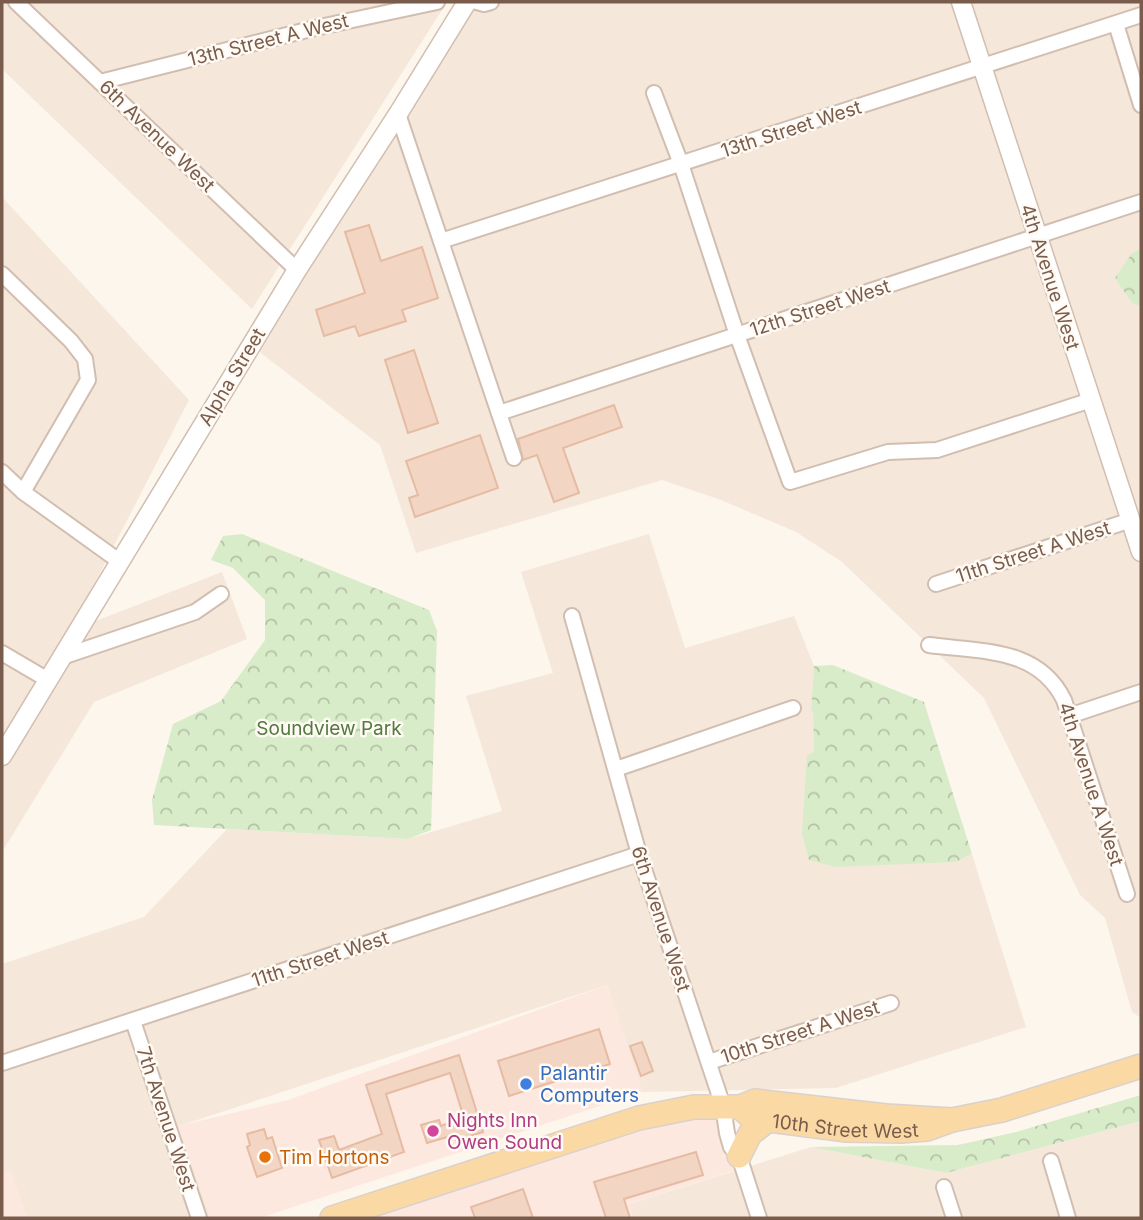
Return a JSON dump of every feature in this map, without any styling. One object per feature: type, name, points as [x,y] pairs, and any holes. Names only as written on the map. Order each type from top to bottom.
[{"type":"main road","name":"10th Street West","points":[[732,1106],[752,1118],[768,1120],[874,1131],[927,1129],[952,1120],[1002,1111],[1141,1066]]},
{"type":"main road","name":"10th Street West","points":[[332,1218],[639,1118],[694,1107],[732,1106],[755,1101],[886,1116],[952,1120]]},
{"type":"main road","points":[[739,1156],[750,1134],[768,1120]]},
{"type":"street","name":"6th Avenue West","points":[[16,2],[297,270]]},
{"type":"street","name":"13th Street A West","points":[[100,82],[315,28],[437,2]]},
{"type":"street","name":"Alpha Street","points":[[2,756],[297,270],[467,2]]},
{"type":"street","points":[[477,2],[491,2]]},
{"type":"street","name":"4th Avenue West","points":[[961,2],[1141,552]]},
{"type":"street","name":"13th Street West","points":[[441,241],[1141,15]]},
{"type":"street","points":[[1116,24],[1141,104]]},
{"type":"street","points":[[654,93],[790,482],[888,452],[937,450],[1090,400]]},
{"type":"street","points":[[398,114],[514,458]]},
{"type":"street","name":"12th Street West","points":[[499,413],[1141,202]]},
{"type":"street","points":[[2,274],[71,341],[85,359],[88,380],[23,492]]},
{"type":"street","points":[[2,472],[23,492],[119,561]]},
{"type":"street","name":"11th Street A West","points":[[936,584],[1131,520]]},
{"type":"street","points":[[62,657],[195,612],[221,594]]},
{"type":"street","name":"6th Avenue West","points":[[572,616],[639,854],[709,1062],[732,1106],[729,1140],[739,1156],[759,1218]]},
{"type":"street","name":"4th Avenue A West","points":[[929,645],[1004,655],[1030,662],[1056,684],[1064,700],[1127,894]]},
{"type":"street","points":[[2,653],[48,680]]},
{"type":"street","points":[[1069,716],[1141,692]]},
{"type":"street","points":[[616,769],[793,708]]},
{"type":"street","name":"11th Street West","points":[[2,1063],[639,854]]},
{"type":"street","name":"10th Street A West","points":[[709,1062],[891,1003]]},
{"type":"street","name":"7th Avenue West","points":[[133,1021],[199,1218]]},
{"type":"street","points":[[1051,1161],[1068,1218]]},
{"type":"street","points":[[944,1187],[954,1218]]},
{"type":"shaded area","points":[[2,2],[447,2],[252,309],[2,69]]},
{"type":"shaded area","points":[[475,2],[1141,2],[1141,1018],[1132,1012],[1105,918],[1080,895],[984,698],[842,562],[796,532],[721,500],[662,480],[416,553],[380,445],[257,350]]},
{"type":"shaded area","points":[[2,197],[189,400],[70,631],[222,572],[247,639],[94,702],[2,852]]},
{"type":"shaded area","points":[[649,534],[685,648],[794,616],[814,666],[811,710],[814,752],[956,862],[972,854],[1026,1027],[836,1088],[642,1092],[607,985],[179,1126],[211,1218],[27,1218],[11,1172],[2,1174],[2,964],[144,917],[227,829],[408,839],[502,811],[466,696],[553,673],[521,572]]},
{"type":"shaded area","points":[[607,985],[642,1092],[260,1218],[211,1218],[178,1126],[288,1100]]},
{"type":"shaded area","points":[[713,1111],[736,1170],[629,1204],[632,1218],[358,1218],[641,1123]]},
{"type":"shaded area","points":[[1141,1121],[1141,1218],[632,1218],[629,1204],[811,1147],[946,1173]]},
{"type":"shaded area","points":[[11,1171],[27,1218],[2,1218],[2,1174]]},
{"type":"green space","points":[[1141,249],[1141,306],[1132,303],[1115,278],[1132,253]]},
{"type":"green space","name":"Soundview Park","points":[[242,534],[429,610],[437,631],[431,830],[408,839],[154,825],[152,800],[173,724],[221,701],[265,640],[265,600],[233,568],[211,560],[223,536]]},
{"type":"green space","points":[[833,665],[924,702],[972,854],[956,862],[836,867],[809,860],[802,833],[807,755],[814,752],[811,710],[814,666]]},
{"type":"green space","points":[[1141,1095],[1141,1121],[946,1173],[811,1147],[958,1145],[1016,1132]]},
{"type":"building","points":[[369,225],[381,261],[422,247],[438,298],[402,310],[406,321],[359,336],[355,326],[324,336],[316,310],[365,293],[345,232]]},
{"type":"building","points":[[414,350],[438,423],[408,433],[385,360]]},
{"type":"building","points":[[614,405],[622,427],[563,448],[579,493],[554,502],[537,455],[523,460],[518,439]]},
{"type":"building","points":[[480,435],[498,488],[415,517],[409,498],[418,495],[406,461]]},
{"type":"building","points":[[599,1029],[610,1064],[509,1096],[498,1061]]},
{"type":"building","points":[[642,1042],[653,1071],[641,1076],[630,1046]]},
{"type":"building","points":[[459,1055],[483,1132],[456,1140],[454,1135],[427,1143],[421,1125],[439,1120],[441,1126],[464,1118],[450,1073],[386,1094],[404,1152],[332,1178],[319,1140],[334,1136],[339,1150],[382,1134],[366,1085]]},
{"type":"building","name":"Tim Hortons","points":[[264,1129],[267,1139],[272,1137],[282,1168],[257,1177],[247,1147],[250,1145],[247,1134]]},
{"type":"building","points":[[696,1152],[703,1175],[624,1199],[630,1218],[606,1218],[594,1182]]},
{"type":"building","points":[[523,1189],[533,1218],[475,1218],[471,1207]]},
{"type":"place","name":"Palantir Computers","points":[[526,1084]]},
{"type":"place","name":"Nights Inn Owen Sound","points":[[433,1131]]},
{"type":"place","name":"Tim Hortons","points":[[265,1157]]}]
